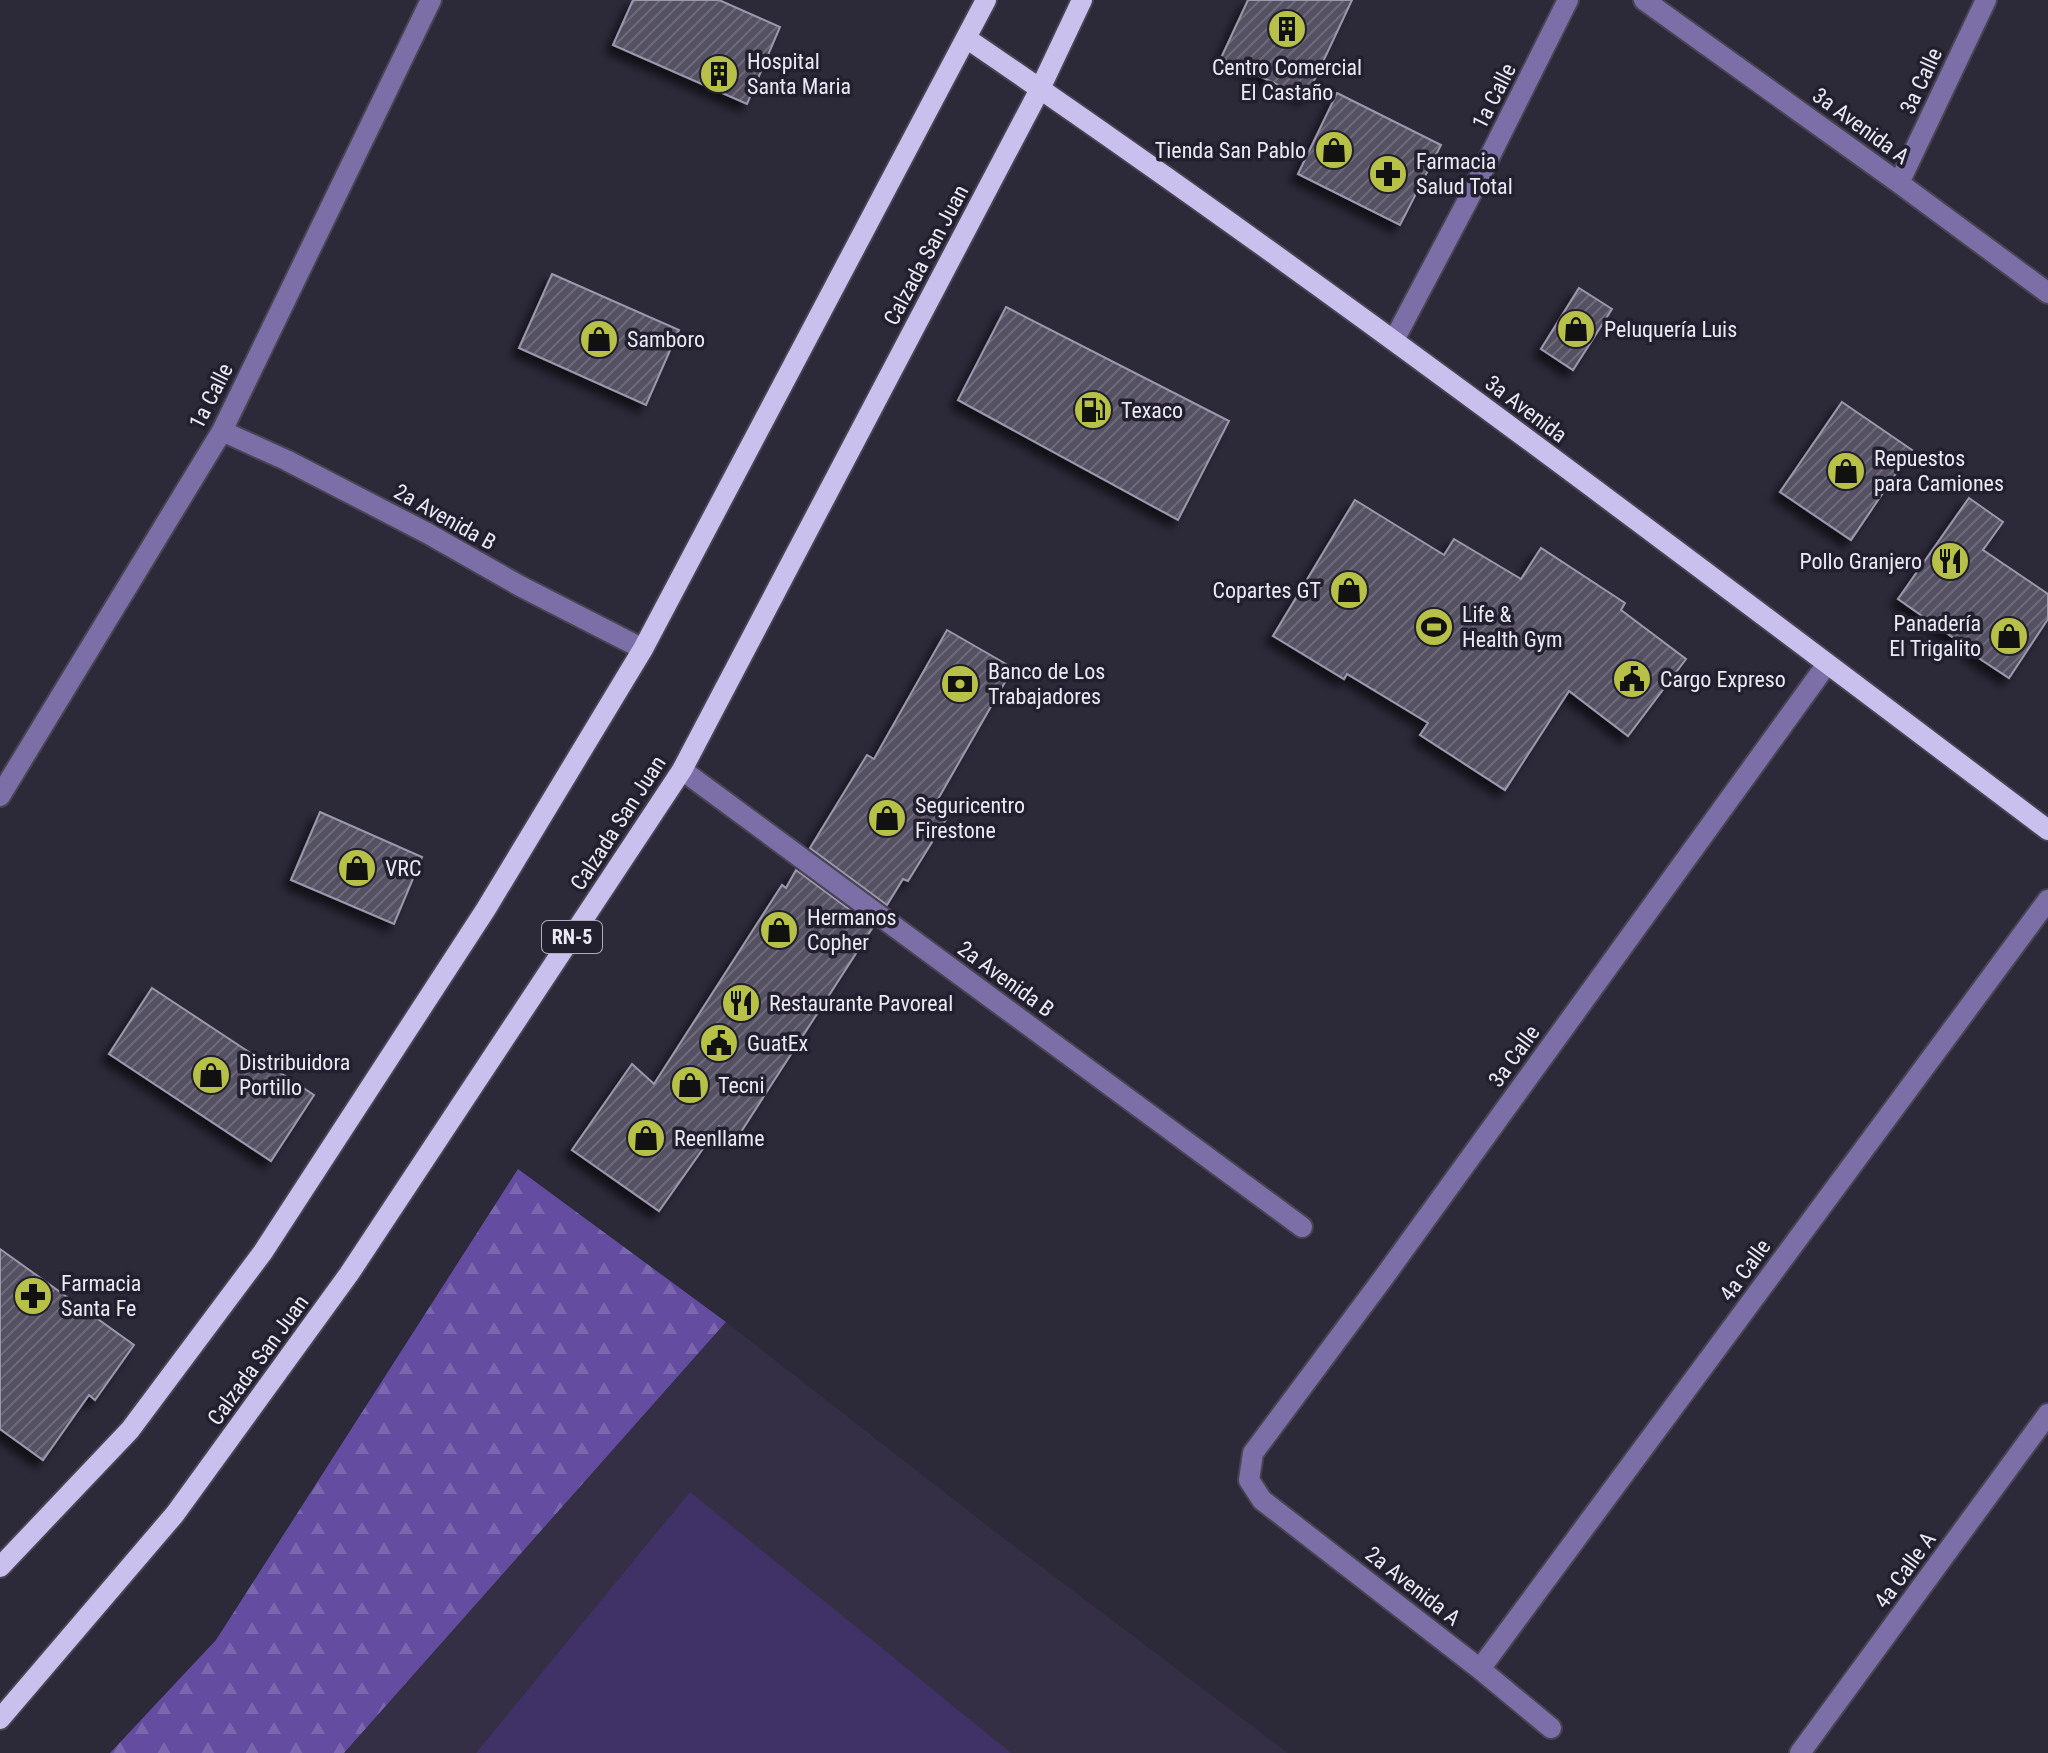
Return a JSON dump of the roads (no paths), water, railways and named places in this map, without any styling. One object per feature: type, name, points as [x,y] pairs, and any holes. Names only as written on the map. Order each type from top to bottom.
[{"type":"main road","points":[[0,1567],[130,1430],[263,1252],[486,909],[643,649],[986,0]]},
{"type":"main road","name":"Calzada San Juan","points":[[0,1719],[175,1514],[349,1274],[682,770],[1040,89],[1082,0]]},
{"type":"main road","name":"3a Avenida","points":[[966,38],[1394,340],[2048,830]]},
{"type":"street","name":"1a Calle","points":[[0,796],[222,431],[431,0]]},
{"type":"street","name":"1a Calle","points":[[1394,340],[1568,0]]},
{"type":"street","name":"3a Avenida A","points":[[1644,0],[2048,293]]},
{"type":"street","name":"3a Calle","points":[[1899,183],[1986,0]]},
{"type":"street","name":"2a Avenida B","points":[[222,431],[300,467],[643,649]]},
{"type":"street","name":"3a Calle","points":[[1249,1480],[1253,1453],[1827,664]]},
{"type":"street","name":"2a Avenida B","points":[[682,770],[1302,1227]]},
{"type":"street","name":"4a Calle","points":[[1480,1669],[2048,900]]},
{"type":"street","name":"4a Calle A","points":[[1800,1753],[2048,1414]]},
{"type":"street","name":"2a Avenida A","points":[[1249,1480],[1262,1500],[1551,1728]]},
{"type":"place","name":"Centro Comercial El Castaño","points":[[1287,29]]},
{"type":"place","name":"Hospital Santa Maria","points":[[719,74]]},
{"type":"place","name":"Tienda San Pablo","points":[[1334,150]]},
{"type":"place","name":"Farmacia Salud Total","points":[[1388,174]]},
{"type":"place","name":"Peluquería Luis","points":[[1576,329]]},
{"type":"place","name":"Samboro","points":[[599,339]]},
{"type":"place","name":"Texaco","points":[[1093,410]]},
{"type":"place","name":"Repuestos para Camiones","points":[[1846,471]]},
{"type":"place","name":"Pollo Granjero","points":[[1950,561]]},
{"type":"place","name":"Copartes GT","points":[[1349,590]]},
{"type":"place","name":"Life & Health Gym","points":[[1434,627]]},
{"type":"place","name":"Panadería El Trigalito","points":[[2009,636]]},
{"type":"place","name":"Cargo Expreso","points":[[1632,679]]},
{"type":"place","name":"Banco de Los Trabajadores","points":[[960,684]]},
{"type":"place","name":"Seguricentro Firestone","points":[[887,818]]},
{"type":"place","name":"VRC","points":[[357,868]]},
{"type":"place","name":"Hermanos Copher","points":[[779,930]]},
{"type":"place","name":"Restaurante Pavoreal","points":[[741,1003]]},
{"type":"place","name":"GuatEx","points":[[719,1043]]},
{"type":"place","name":"Distribuidora Portillo","points":[[211,1075]]},
{"type":"place","name":"Tecni","points":[[690,1085]]},
{"type":"place","name":"Reenllame","points":[[646,1138]]},
{"type":"place","name":"Farmacia Santa Fe","points":[[33,1296]]}]
